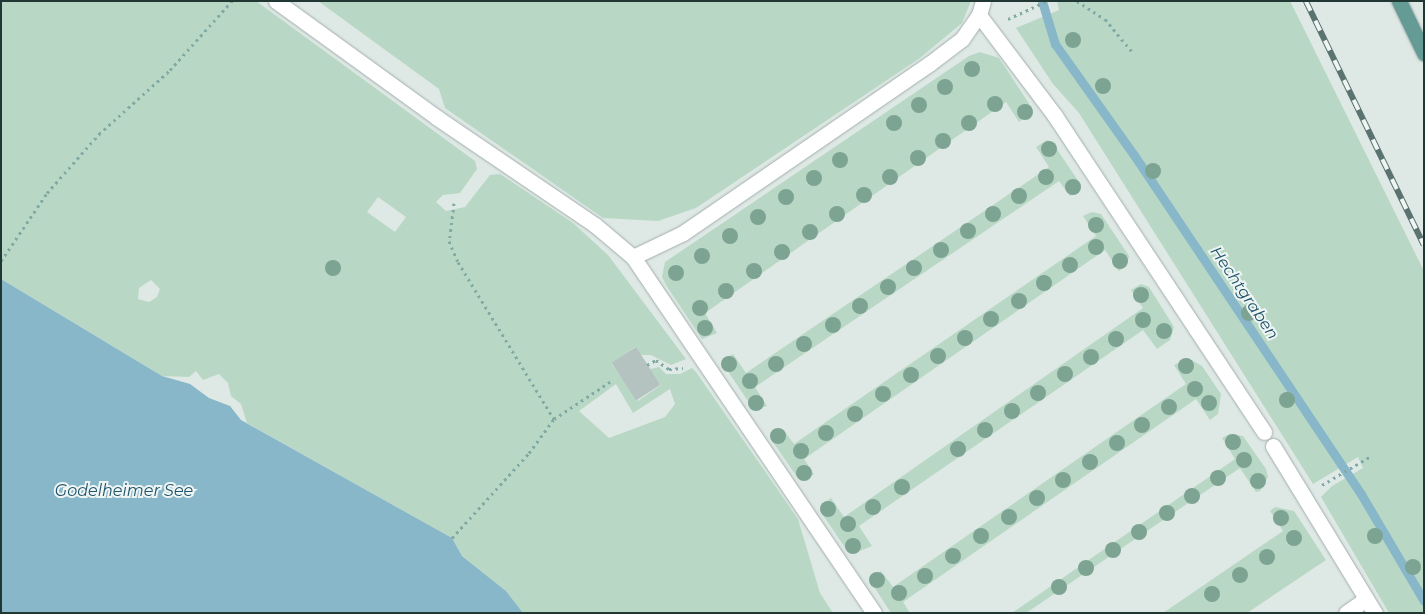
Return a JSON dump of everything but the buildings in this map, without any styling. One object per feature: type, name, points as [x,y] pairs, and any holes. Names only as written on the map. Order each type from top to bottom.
[{"type":"main road","points":[[1399,1],[1424,53]]},
{"type":"lane","points":[[276,1],[436,117],[602,231],[633,257],[874,613]]},
{"type":"lane","points":[[633,257],[683,233],[929,64],[962,39],[981,8],[1055,116],[1264,432]]},
{"type":"lane","points":[[1273,446],[1374,613]]},
{"type":"lane","points":[[1346,613],[1366,599]]},
{"type":"path","points":[[1,261],[47,193],[99,134],[170,70],[232,1]]},
{"type":"path","points":[[1033,7],[1047,1]]},
{"type":"path","points":[[1077,1],[1105,19],[1134,54]]},
{"type":"path","points":[[454,203],[449,241],[458,262],[554,419]]},
{"type":"path","points":[[647,364],[656,360],[676,370],[703,360]]},
{"type":"path","points":[[452,538],[529,453],[554,419],[613,380]]},
{"type":"path","points":[[1326,482],[1371,456]]},
{"type":"green space","points":[[1,1],[256,1],[475,161],[477,169],[460,193],[443,195],[436,202],[446,211],[465,207],[490,175],[500,174],[573,223],[608,255],[686,359],[671,365],[651,355],[641,355],[635,347],[612,364],[638,401],[661,385],[650,369],[659,367],[666,374],[680,374],[692,368],[696,372],[798,519],[820,593],[833,613],[523,613],[506,591],[462,556],[452,538],[247,423],[241,404],[231,396],[228,383],[219,374],[203,380],[196,371],[189,377],[162,376],[1,279]],"holes":[[[378,197],[406,217],[395,232],[367,212]],[[151,280],[160,289],[157,297],[149,302],[138,299],[139,288]],[[616,384],[633,413],[670,389],[675,404],[665,417],[609,438],[579,411]]]},
{"type":"green space","points":[[318,1],[971,1],[962,23],[920,58],[696,208],[658,221],[603,218],[445,108],[439,89]]},
{"type":"green space","points":[[1057,1],[1290,1],[1424,271],[1424,613],[1389,613],[1321,497],[1332,486],[1363,468],[1358,457],[1313,484],[1079,113],[1053,84],[1016,28],[1059,10]]},
{"type":"green space","points":[[980,52],[999,58],[1032,108],[1031,113],[1019,122],[1006,102],[705,313],[717,333],[702,339],[662,277],[665,262],[969,56]]},
{"type":"green space","points":[[1047,140],[1052,142],[1081,185],[1080,191],[1070,196],[1059,181],[755,387],[767,406],[754,410],[723,364],[724,360],[733,354],[746,373],[1049,167],[1036,147]]},
{"type":"green space","points":[[1092,212],[1101,214],[1129,256],[1127,264],[1119,271],[1105,250],[804,459],[814,474],[805,480],[797,477],[773,442],[774,434],[783,429],[794,444],[1096,236],[1083,216]]},
{"type":"green space","points":[[1141,284],[1149,287],[1174,327],[1170,340],[1157,349],[1143,330],[859,526],[872,546],[855,553],[846,549],[823,515],[826,502],[831,498],[844,517],[1143,308],[1131,290]]},
{"type":"green space","points":[[1188,358],[1202,366],[1221,394],[1218,414],[1210,420],[1196,399],[903,602],[910,613],[891,613],[873,585],[876,574],[881,571],[893,587],[1186,384],[1174,365]]},
{"type":"green space","points":[[1229,434],[1243,436],[1266,469],[1268,477],[1260,491],[1256,492],[1240,468],[1026,613],[1012,613],[1235,459],[1222,438]]},
{"type":"green space","points":[[1275,507],[1294,511],[1326,560],[1247,613],[1163,613],[1283,531],[1270,511]]},
{"type":"water","name":"Godelheimer See","points":[[1,279],[162,376],[190,384],[209,398],[230,406],[241,420],[452,538],[462,556],[506,591],[523,613],[1,613]]},
{"type":"waterway","name":"Hechtgraben","points":[[1042,1],[1055,44],[1134,155],[1361,494],[1424,601]]},
{"type":"railway","points":[[1306,1],[1424,245]]}]
